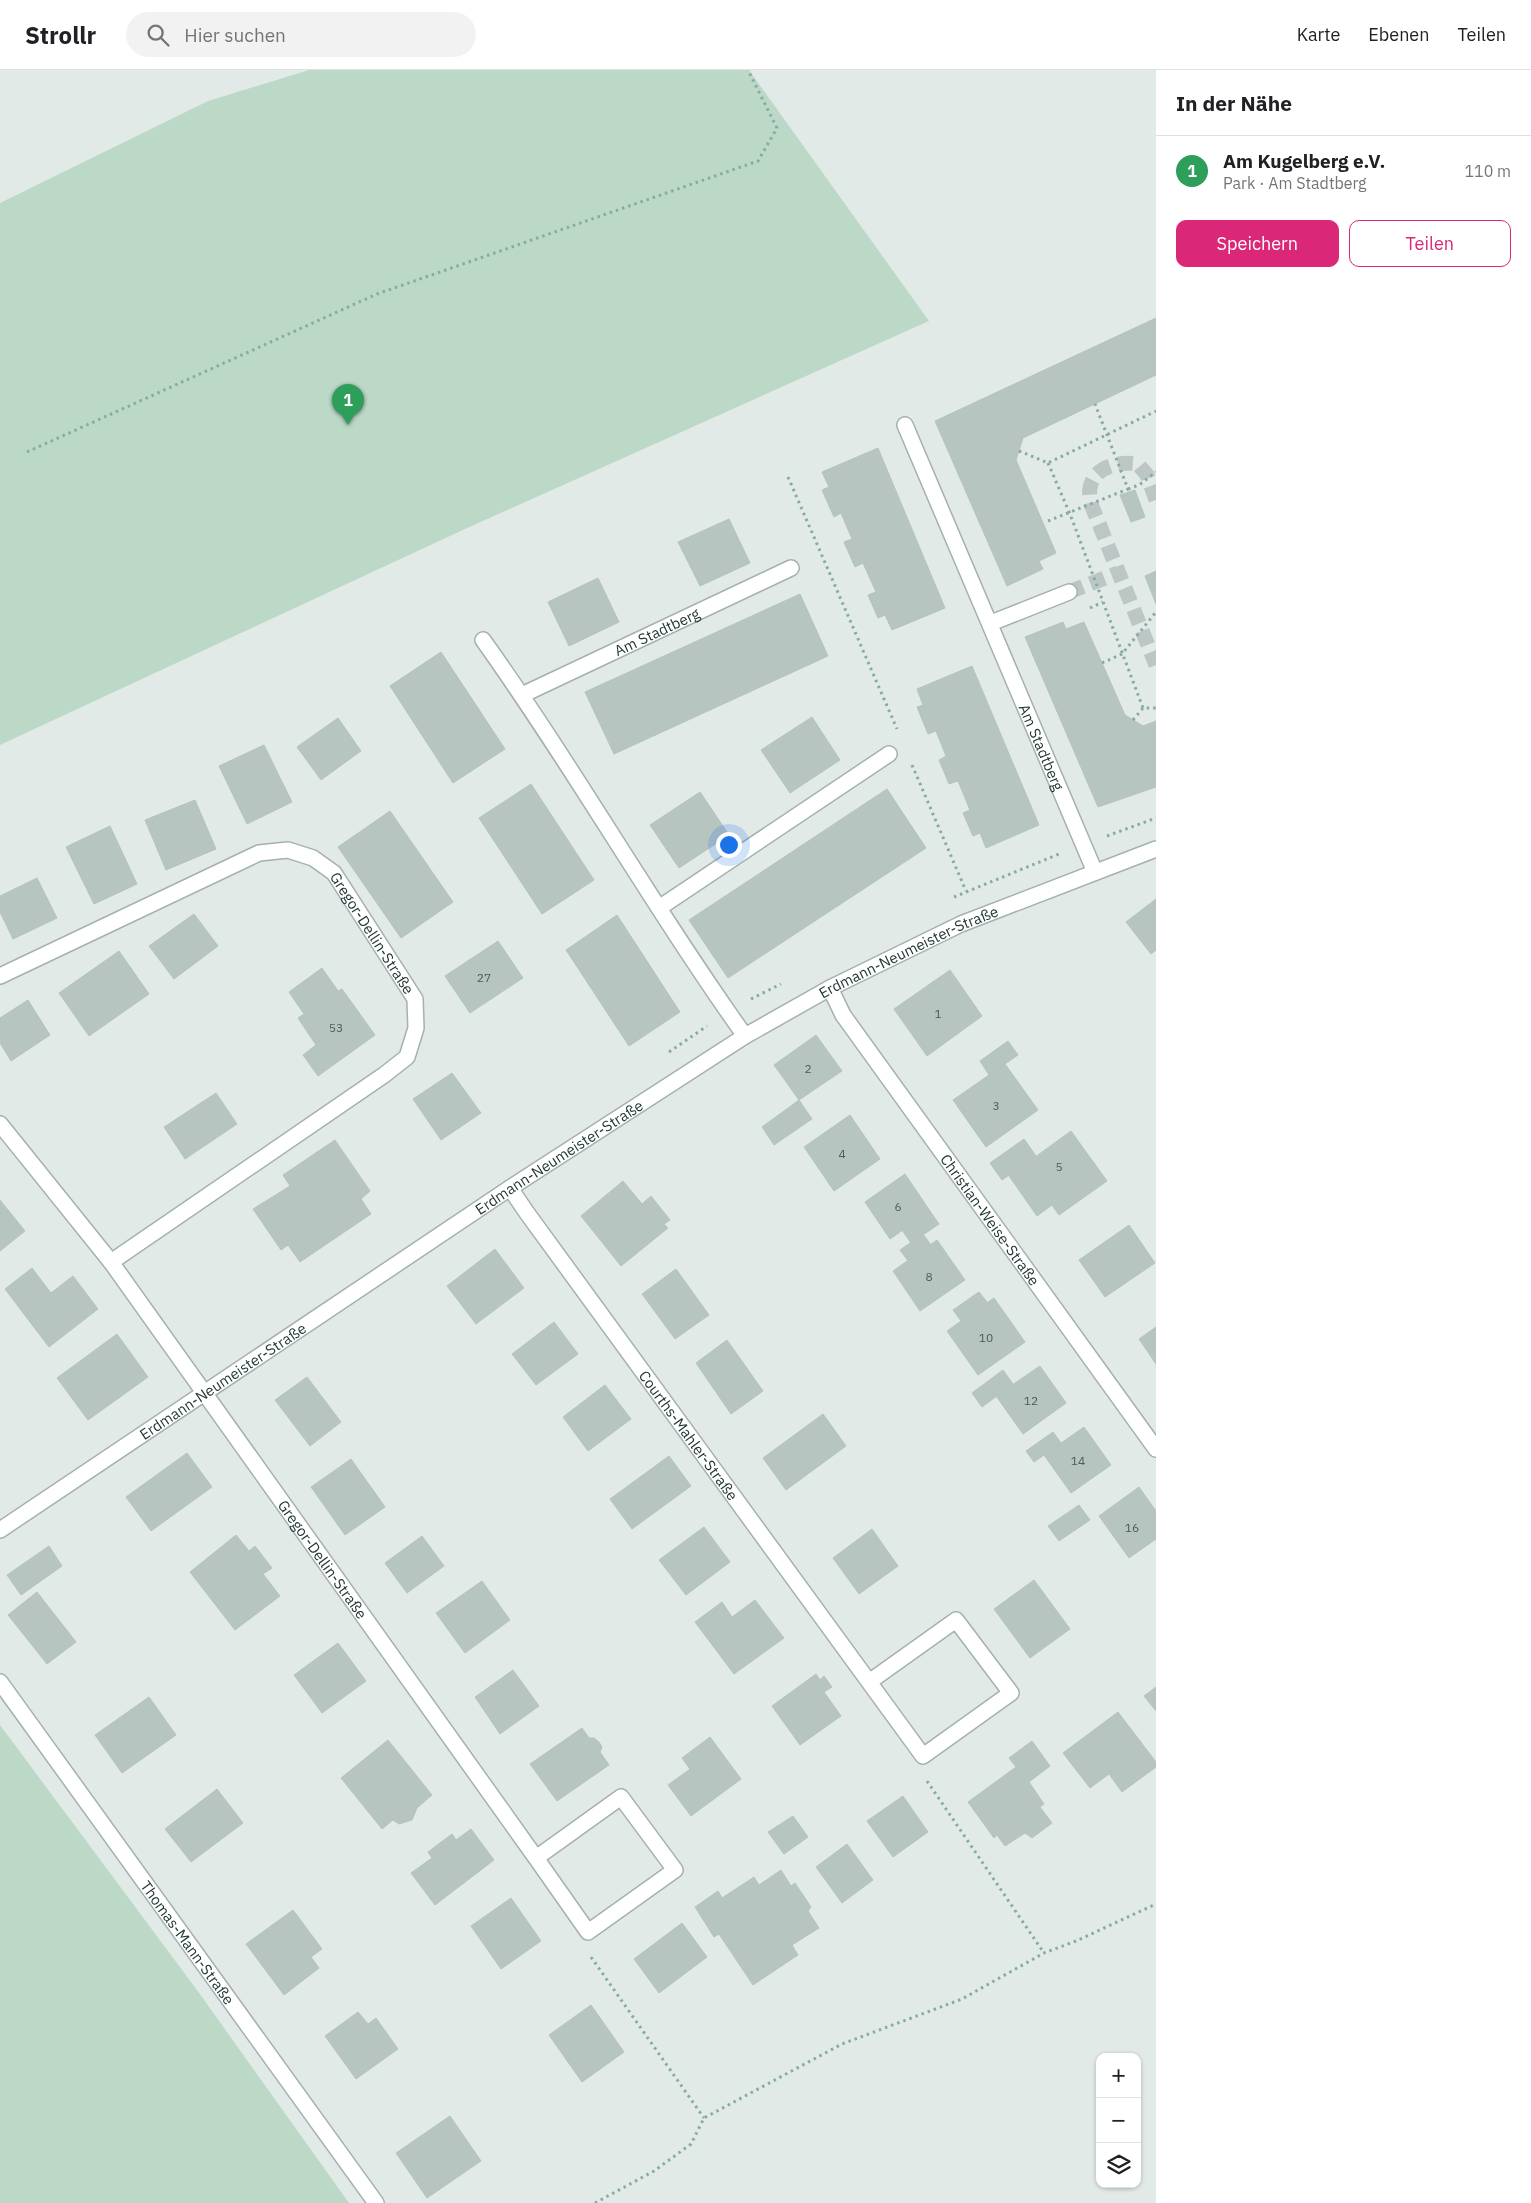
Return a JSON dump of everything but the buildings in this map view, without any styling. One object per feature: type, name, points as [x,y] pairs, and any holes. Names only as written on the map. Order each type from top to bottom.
[{"type":"street","name":"Am Stadtberg","points":[[905,425],[1095,872]]},
{"type":"street","name":"Am Stadtberg","points":[[522,695],[791,568]]},
{"type":"street","points":[[990,622],[1069,592]]},
{"type":"street","points":[[483,640],[522,695],[659,908],[745,1036]]},
{"type":"street","points":[[659,908],[889,754]]},
{"type":"street","name":"Erdmann-Neumeister-Straße","points":[[0,1530],[510,1188],[745,1036],[830,988],[961,924],[1156,849]]},
{"type":"street","name":"Gregor-Dellin-Straße","points":[[0,976],[259,853],[288,850],[313,858],[334,873],[414,998],[416,1028],[407,1057],[384,1075],[111,1262]]},
{"type":"street","name":"Christian-Weise-Straße","points":[[830,988],[843,1015],[1156,1449]]},
{"type":"street","name":"Gregor-Dellin-Straße","points":[[0,1124],[111,1262],[588,1932]]},
{"type":"street","name":"Courths-Mahler-Straße","points":[[510,1188],[923,1756]]},
{"type":"street","points":[[869,1682],[956,1620],[1011,1693],[923,1756]]},
{"type":"street","name":"Thomas-Mann-Straße","points":[[0,1682],[376,2203]]},
{"type":"street","points":[[536,1858],[621,1797],[675,1870],[588,1932]]},
{"type":"path","points":[[27,452],[377,294],[758,161],[776,128],[748,70]]},
{"type":"path","points":[[1095,404],[1128,489]]},
{"type":"path","points":[[1048,463],[1156,411]]},
{"type":"path","points":[[1019,451],[1048,463],[1070,514],[1143,708]]},
{"type":"path","points":[[1048,521],[1070,514],[1139,485],[1156,472]]},
{"type":"path","points":[[788,477],[899,736]]},
{"type":"path","points":[[1102,663],[1122,654],[1156,612]]},
{"type":"path","points":[[1143,708],[1156,708]]},
{"type":"path","points":[[1133,720],[1143,708]]},
{"type":"path","points":[[911,763],[966,891]]},
{"type":"path","points":[[923,1756],[926,1780],[1044,1953]]},
{"type":"path","points":[[595,2203],[654,2171],[691,2144],[704,2118],[842,2044],[962,1998],[1044,1953],[1076,1941],[1156,1904]]},
{"type":"path","points":[[588,1932],[589,1955],[704,2118]]},
{"type":"green space","points":[[309,70],[749,70],[929,321],[465,529],[0,745],[0,203],[208,101]]},
{"type":"green space","points":[[0,1725],[197,1990],[349,2203],[0,2203]]},
{"type":"tunnel","points":[[1156,500],[1147,475],[1138,464],[1116,464],[1102,470],[1092,481],[1090,488],[1091,504],[1156,665]]},
{"type":"tunnel","points":[[1069,592],[1118,573]]},
{"type":"place","name":"Am Kugelberg e.V.","points":[[348,425]]}]
